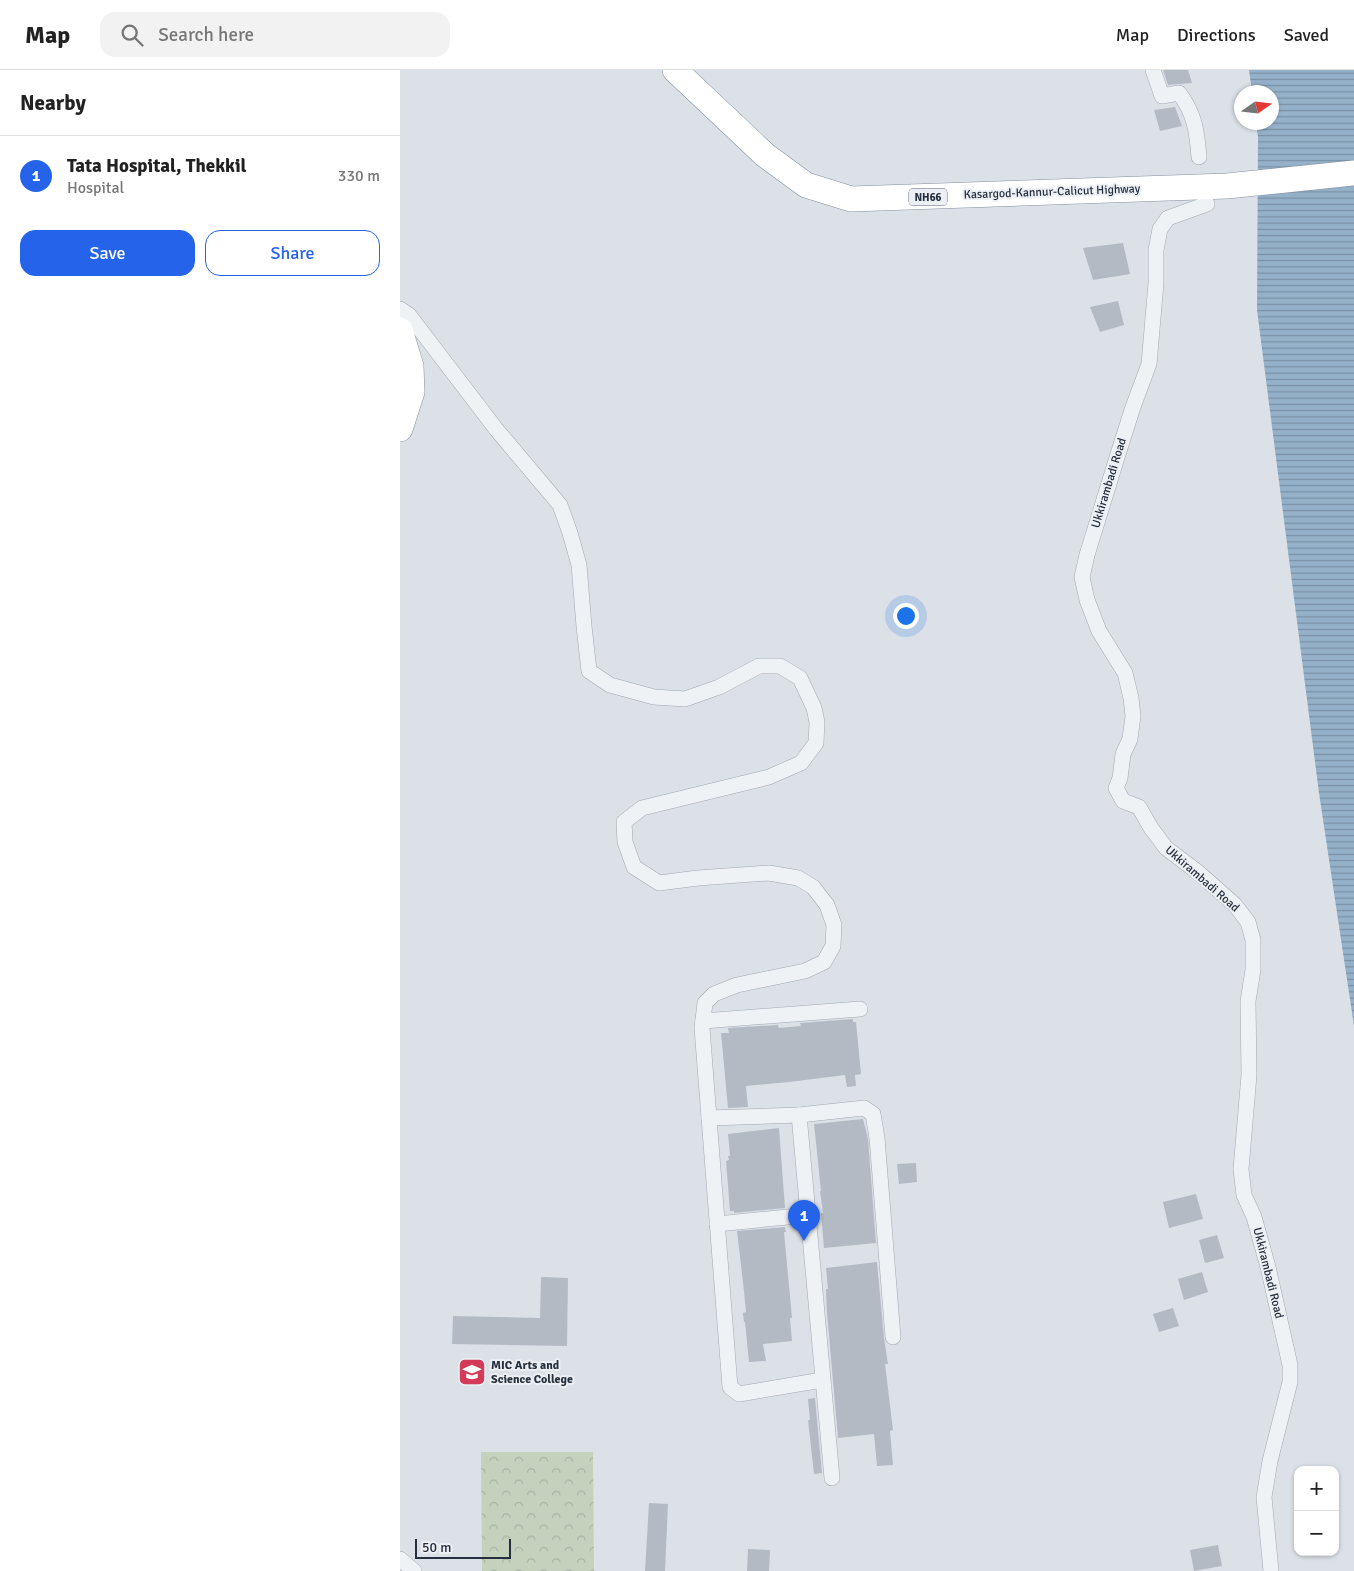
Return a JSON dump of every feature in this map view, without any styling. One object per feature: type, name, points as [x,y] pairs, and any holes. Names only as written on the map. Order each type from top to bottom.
[{"type":"highway","name":"Kasargod-Kannur-Calicut Highway","points":[[675,70],[765,155],[806,185],[852,199],[1227,186],[1354,173]]},
{"type":"highway","points":[[400,330],[411,366],[412,392],[400,429]]},
{"type":"street","points":[[1153,70],[1162,96],[1179,93],[1188,105],[1196,128],[1199,157]]},
{"type":"street","name":"Ukkirambadi Road","points":[[1201,187],[1207,204],[1168,218],[1160,229],[1156,250],[1156,283],[1149,364],[1122,442],[1082,577],[1099,631],[1125,673],[1132,698],[1133,716],[1130,739],[1123,754],[1120,778],[1116,788],[1123,801],[1139,807],[1151,828],[1166,848],[1199,873],[1235,905],[1248,922],[1253,940],[1253,970],[1248,1001],[1249,1075],[1242,1169],[1244,1195],[1254,1217],[1290,1365],[1290,1382],[1270,1461],[1264,1497],[1272,1571]]},
{"type":"street","points":[[400,309],[409,315],[496,428],[560,505],[579,565],[589,671],[610,685],[654,697],[685,699],[719,686],[759,666],[780,666],[800,678],[814,708],[817,722],[816,743],[802,763],[769,777],[642,808],[624,822],[625,842],[634,867],[659,883],[769,873],[798,878],[813,887],[827,905],[834,925],[833,946],[824,962],[805,971],[738,986],[714,994],[705,1003],[702,1028],[730,1387],[739,1394],[822,1380]]},
{"type":"street","points":[[703,1020],[860,1009]]},
{"type":"street","points":[[709,1118],[800,1115],[864,1108],[873,1114],[878,1148],[893,1337]]},
{"type":"street","points":[[800,1115],[832,1478]]},
{"type":"street","points":[[717,1224],[808,1215]]},
{"type":"street","points":[[400,1559],[414,1571]]},
{"type":"green space","points":[[481,1452],[593,1452],[594,1571],[482,1571]]},
{"type":"water","points":[[1249,70],[1354,70],[1354,1026],[1319,793],[1257,310],[1257,130],[1279,130],[1279,85],[1251,85]]},
{"type":"building","points":[[1163,70],[1188,70],[1192,83],[1168,85]]},
{"type":"building","points":[[1175,107],[1182,126],[1160,131],[1154,110]]},
{"type":"building","points":[[1123,243],[1130,274],[1093,280],[1083,248]]},
{"type":"building","points":[[1118,301],[1124,325],[1100,332],[1090,307]]},
{"type":"building","points":[[853,1019],[853,1022],[856,1022],[861,1074],[855,1075],[856,1086],[847,1087],[845,1075],[746,1086],[748,1107],[728,1108],[721,1033],[729,1033],[728,1028],[778,1025],[779,1028],[801,1026],[800,1023]]},
{"type":"building","points":[[863,1119],[868,1139],[876,1243],[824,1248],[821,1213],[823,1213],[814,1124]]},
{"type":"building","points":[[779,1128],[785,1208],[734,1213],[734,1211],[730,1211],[726,1161],[729,1160],[728,1156],[730,1156],[728,1134]]},
{"type":"building","points":[[916,1163],[917,1182],[899,1184],[897,1164]]},
{"type":"building","points":[[1196,1194],[1203,1219],[1169,1228],[1163,1202]]},
{"type":"building","points":[[785,1227],[792,1341],[763,1344],[766,1361],[749,1362],[743,1313],[746,1312],[737,1231]]},
{"type":"building","points":[[1217,1235],[1224,1258],[1205,1263],[1199,1240]]},
{"type":"building","points":[[877,1262],[888,1364],[885,1364],[893,1430],[890,1431],[893,1465],[877,1466],[874,1434],[838,1438],[827,1313],[826,1289],[828,1289],[826,1268]]},
{"type":"building","points":[[1202,1272],[1208,1292],[1184,1300],[1178,1279]]},
{"type":"building","name":"MIC Arts and Science College","points":[[541,1277],[568,1278],[567,1346],[452,1344],[453,1316],[540,1318]]},
{"type":"building","points":[[1173,1308],[1179,1326],[1159,1332],[1153,1314]]},
{"type":"building","points":[[815,1398],[822,1473],[814,1474],[808,1420],[810,1420],[808,1399]]},
{"type":"building","points":[[649,1503],[668,1504],[665,1571],[645,1571]]},
{"type":"building","points":[[1218,1545],[1222,1566],[1194,1571],[1190,1550]]},
{"type":"building","points":[[748,1549],[770,1550],[769,1571],[747,1571]]},
{"type":"place","name":"Tata Hospital, Thekkil","points":[[804,1241]]},
{"type":"place","name":"MIC Arts and Science College","points":[[472,1372]]}]
